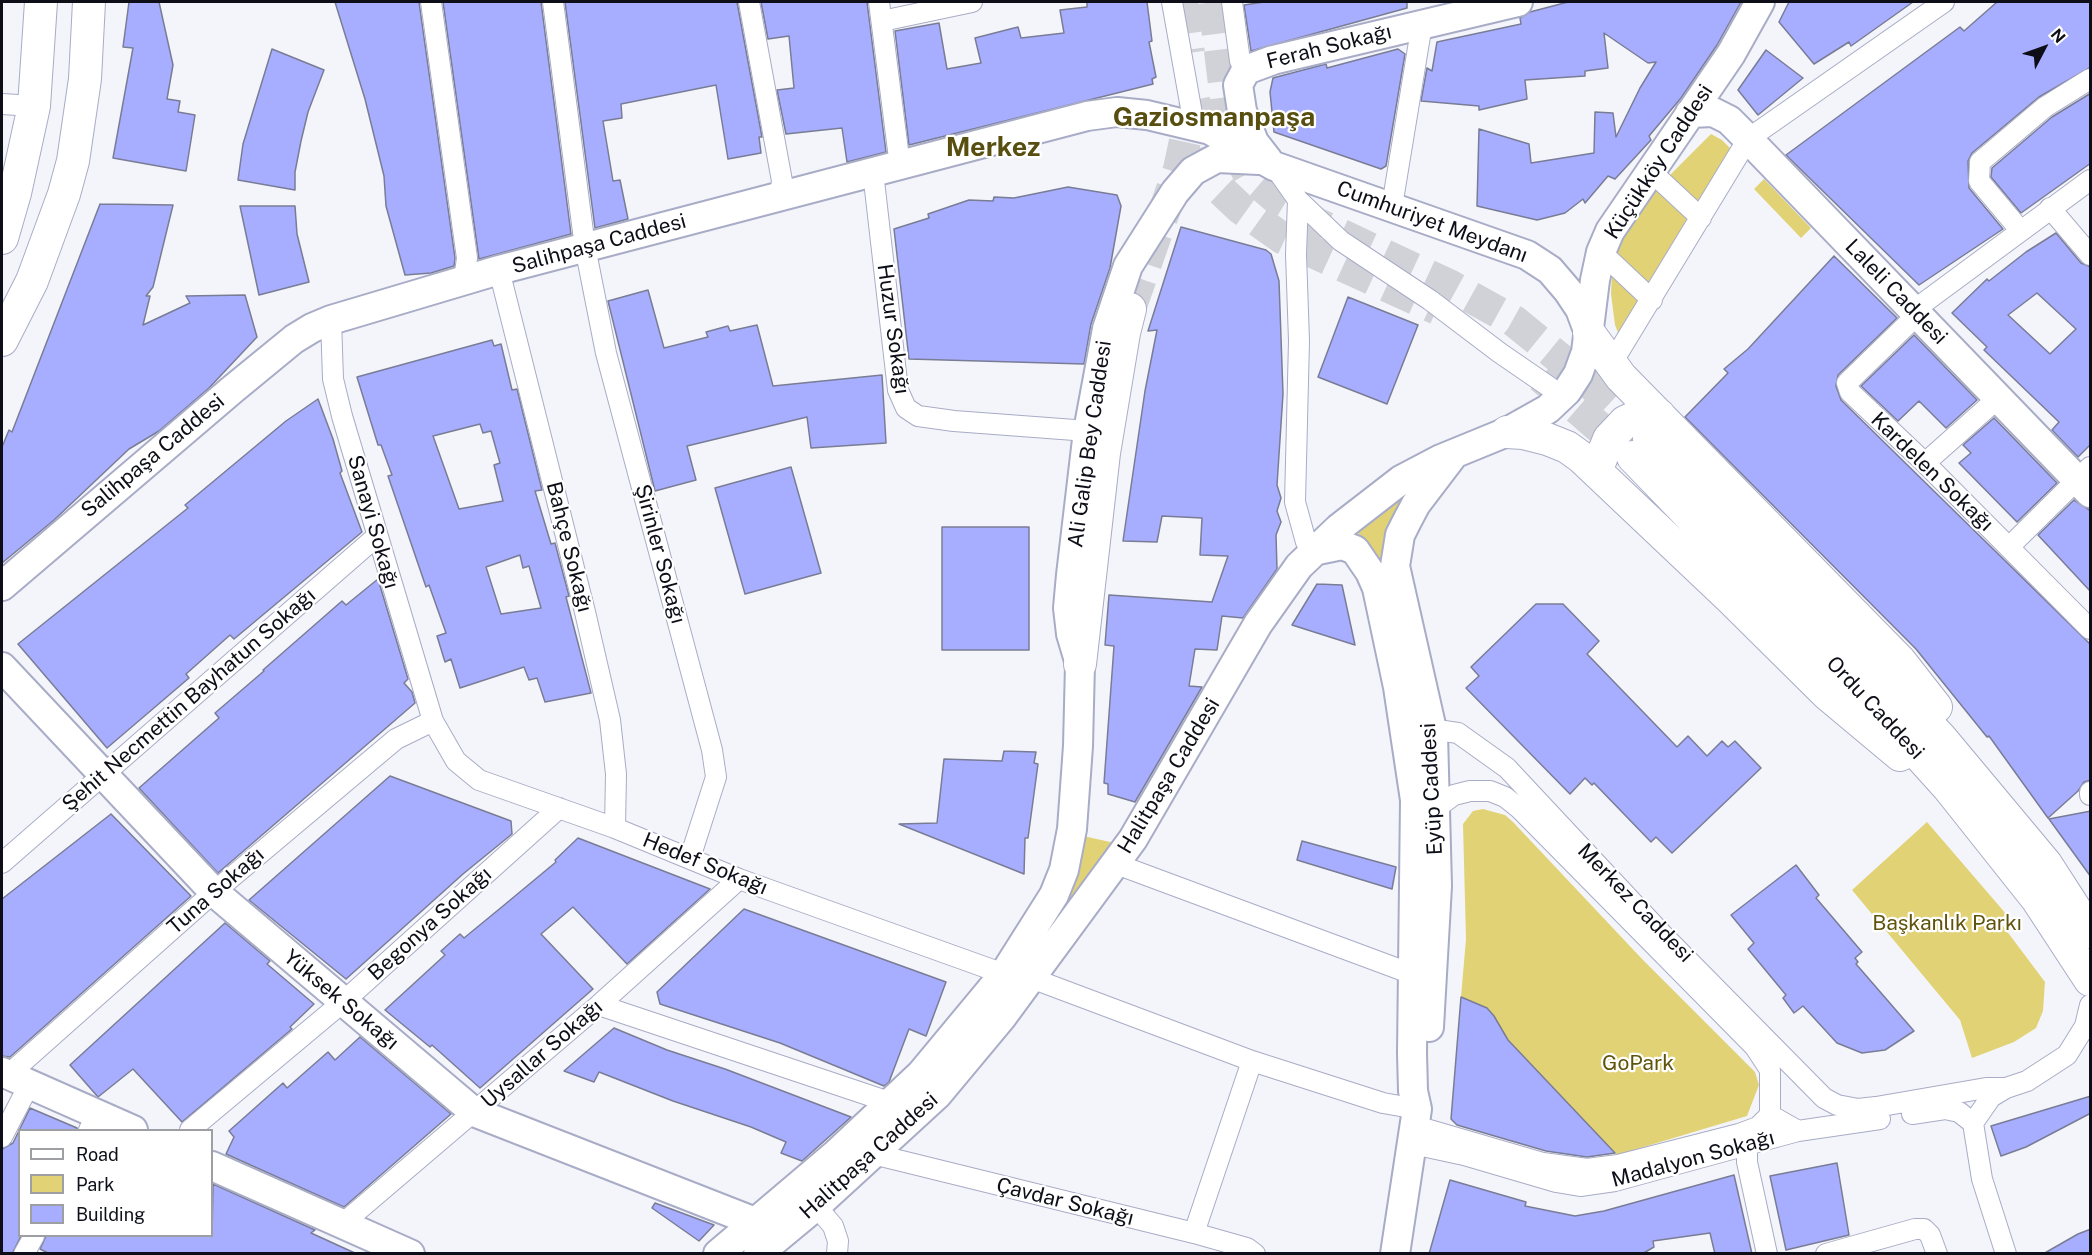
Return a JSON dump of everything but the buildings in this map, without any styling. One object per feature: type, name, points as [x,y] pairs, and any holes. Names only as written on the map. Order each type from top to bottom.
[{"type":"main road","points":[[2,238],[15,193],[34,106],[41,2]]},
{"type":"main road","points":[[2,340],[32,281],[64,194],[73,161],[84,88],[89,2]]},
{"type":"main road","name":"Ferah Sokağı","points":[[1266,163],[1254,142],[1242,111],[1238,85],[1246,70],[1273,60],[1518,2]]},
{"type":"main road","name":"Küçükköy Caddesi","points":[[1589,333],[1590,307],[1601,252],[1624,208],[1731,54],[1760,2]]},
{"type":"main road","points":[[34,106],[54,116],[58,124],[64,194]]},
{"type":"main road","name":"Salihpaşa Caddesi","points":[[2,586],[64,531],[294,339],[331,320],[499,270],[1087,116],[1117,112],[1147,115],[1194,125],[1228,138],[1266,163]]},
{"type":"main road","name":"Laleli Caddesi","points":[[1690,113],[1713,112],[1729,120],[1916,312],[1997,399],[2086,480]]},
{"type":"main road","name":"Ali Galip Bey Caddesi","points":[[1080,664],[1071,634],[1068,608],[1088,431],[1107,329],[1128,266],[1175,192],[1193,171],[1217,159],[1266,163]]},
{"type":"main road","name":"Cumhuriyet Meydanı","points":[[1266,163],[1392,206],[1539,261],[1568,291],[1580,309],[1589,333]]},
{"type":"main road","points":[[1080,664],[1104,453],[1124,333],[1131,309]]},
{"type":"main road","name":"Halitpaşa Caddesi","points":[[758,1254],[816,1206],[944,1088],[1032,978],[1116,864],[1258,624],[1299,566],[1309,546],[1401,480],[1456,452],[1507,432],[1548,409],[1567,391],[1583,363],[1589,333]]},
{"type":"main road","name":"Ordu Caddesi","points":[[1589,333],[1611,366],[1647,437],[1754,542],[1961,782],[2079,896],[2091,932]]},
{"type":"main road","points":[[1596,471],[1609,439],[1625,422],[1642,414],[1647,437]]},
{"type":"main road","points":[[1507,432],[1523,433],[1567,447],[1596,471],[1827,694],[1881,742],[1961,782]]},
{"type":"main road","name":"Eyüp Caddesi","points":[[1422,974],[1437,886],[1433,734],[1395,566],[1400,535],[1416,504],[1456,452]]},
{"type":"main road","name":"Eyüp Caddesi","points":[[1309,546],[1342,544],[1355,550],[1370,572],[1377,588],[1388,636],[1415,800],[1425,1088],[1415,1126],[1395,1254]]},
{"type":"main road","name":"Halitpaşa Caddesi","points":[[718,1254],[836,1155],[892,1103],[946,1046],[1004,974],[1038,923],[1064,870],[1072,829],[1078,746],[1080,664]]},
{"type":"main road","name":"Yüksek Sokağı","points":[[2,667],[214,892],[474,1112],[755,1222]]},
{"type":"main road","points":[[1409,762],[1433,734]]},
{"type":"main road","name":"Ordu Caddesi","points":[[1961,782],[2091,980]]},
{"type":"main road","points":[[13,1077],[93,1122],[124,1129]]},
{"type":"main road","points":[[213,1166],[410,1254]]},
{"type":"street","points":[[431,2],[468,258],[464,280]]},
{"type":"street","name":"Şirinler Sokağı","points":[[553,2],[585,247],[606,353],[712,750],[716,777],[690,858]]},
{"type":"street","points":[[749,2],[782,181],[780,195]]},
{"type":"street","points":[[879,2],[900,166]]},
{"type":"street","points":[[882,21],[972,2]]},
{"type":"street","points":[[1172,2],[1194,125]]},
{"type":"street","points":[[1232,2],[1240,61],[1246,70]]},
{"type":"street","points":[[1618,353],[1748,138],[1944,2]]},
{"type":"street","points":[[1392,206],[1422,24]]},
{"type":"street","points":[[2020,230],[1979,181],[1980,162],[2044,107],[2091,79]]},
{"type":"street","points":[[2,104],[34,106]]},
{"type":"street","points":[[1266,163],[1298,200],[1341,241],[1430,300],[1500,354],[1551,388]]},
{"type":"street","name":"Huzur Sokağı","points":[[873,172],[898,390],[906,408],[918,416],[954,421],[1088,431]]},
{"type":"street","points":[[1657,177],[1701,218]]},
{"type":"street","points":[[1916,312],[2020,230],[2091,180]]},
{"type":"street","points":[[1298,200],[1296,254],[1299,341],[1295,502],[1309,546]]},
{"type":"street","points":[[2050,208],[2091,255]]},
{"type":"street","points":[[1601,252],[1652,300]]},
{"type":"street","name":"Bahçe Sokağı","points":[[499,270],[610,720],[616,774],[615,828]]},
{"type":"street","name":"Kardelen Sokağı","points":[[1916,312],[1847,383],[1850,392],[2090,627]]},
{"type":"street","name":"Sanayi Sokağı","points":[[331,320],[333,379],[376,537],[433,721]]},
{"type":"street","points":[[1925,463],[1997,399]]},
{"type":"street","points":[[2009,547],[2086,480]]},
{"type":"street","name":"Şehit Necmettin Bayhatun Sokağı","points":[[2,863],[376,537]]},
{"type":"street","name":"Hedef Sokağı","points":[[433,721],[456,761],[479,780],[615,828],[739,879],[1004,974]]},
{"type":"street","name":"Tuna Sokağı","points":[[13,1077],[214,892],[396,739],[433,721]]},
{"type":"street","name":"Merkez Caddesi","points":[[1433,734],[1444,731],[1458,733],[1507,768],[1689,970]]},
{"type":"street","name":"Merkez Caddesi","points":[[1435,808],[1454,795],[1470,791],[1490,791],[1505,797],[1824,1098]]},
{"type":"street","name":"Begonya Sokağı","points":[[192,1129],[343,1002],[559,808]]},
{"type":"street","points":[[1116,864],[1422,974]]},
{"type":"street","name":"Uysallar Sokağı","points":[[341,1225],[599,1005],[739,879]]},
{"type":"street","name":"Madalyon Sokağı","points":[[1032,978],[1252,1061],[1383,1102],[1415,1126],[1464,1155],[1556,1182],[1580,1186],[1616,1181],[1758,1127],[1770,1115]]},
{"type":"street","name":"Merkez Caddesi","points":[[1709,990],[1764,1060],[1770,1070],[1772,1095]]},
{"type":"street","points":[[599,1005],[892,1103]]},
{"type":"street","points":[[2006,1254],[1982,1179],[1973,1123],[1991,1097],[2006,1088],[2027,1081],[2067,1055],[2085,1026],[2091,1005]]},
{"type":"street","points":[[1194,1233],[1252,1061]]},
{"type":"street","points":[[2,1137],[13,1077]]},
{"type":"street","points":[[1808,1081],[1784,1087],[1772,1095],[1770,1115],[1798,1131],[1817,1118],[1824,1107],[1824,1098],[1847,1108],[1858,1109],[1986,1088],[2006,1088]]},
{"type":"street","name":"Madalyon Sokağı","points":[[1663,1162],[1747,1146],[1798,1131],[1945,1109],[1959,1112],[1973,1123]]},
{"type":"street","points":[[1747,1146],[1747,1162],[1767,1254]]},
{"type":"street","name":"Çavdar Sokağı","points":[[873,1154],[1194,1233],[1247,1248],[1255,1254]]},
{"type":"street","points":[[816,1206],[833,1226],[838,1241],[837,1254]]},
{"type":"street","points":[[1826,1254],[1915,1229],[1924,1229],[1930,1235],[1937,1254]]},
{"type":"street","points":[[24,1254],[33,1237]]},
{"type":"green space","points":[[1711,134],[1722,140],[1736,154],[1701,208],[1670,175]]},
{"type":"green space","points":[[1764,179],[1811,228],[1801,238],[1754,189]]},
{"type":"green space","points":[[1653,186],[1691,220],[1651,286],[1616,255],[1624,233]]},
{"type":"green space","points":[[1612,273],[1645,303],[1621,340],[1615,325],[1611,294]]},
{"type":"green space","points":[[1399,499],[1404,505],[1388,563],[1378,562],[1372,550],[1358,533]]},
{"type":"green space","name":"GoPark","points":[[1483,809],[1505,815],[1513,822],[1643,960],[1755,1072],[1759,1085],[1747,1116],[1617,1155],[1508,1040],[1487,1008],[1461,997],[1466,939],[1463,824],[1473,811]]},
{"type":"green space","name":"Başkanlık Parkı","points":[[1927,822],[2007,915],[2000,922],[2045,982],[2043,1011],[2036,1028],[2014,1042],[1972,1058],[1960,1020],[1852,890]]},
{"type":"green space","points":[[1079,835],[1119,844],[1057,926],[1049,922]]},
{"type":"tunnel","points":[[1182,2],[1189,53]]},
{"type":"tunnel","points":[[1214,2],[1228,117],[1237,153],[1250,176],[1276,198],[1318,224],[1449,285],[1514,321],[1591,384],[1648,437]]},
{"type":"tunnel","points":[[1194,100],[1209,171],[1221,190],[1240,208],[1282,238],[1437,309]]},
{"type":"tunnel","points":[[1130,309],[1179,169],[1191,113]]},
{"type":"tunnel","points":[[1541,377],[1630,454]]},
{"type":"district","name":"Gaziosmanpaşa","points":[[1214,118]]},
{"type":"district","name":"Merkez","points":[[993,148]]}]
